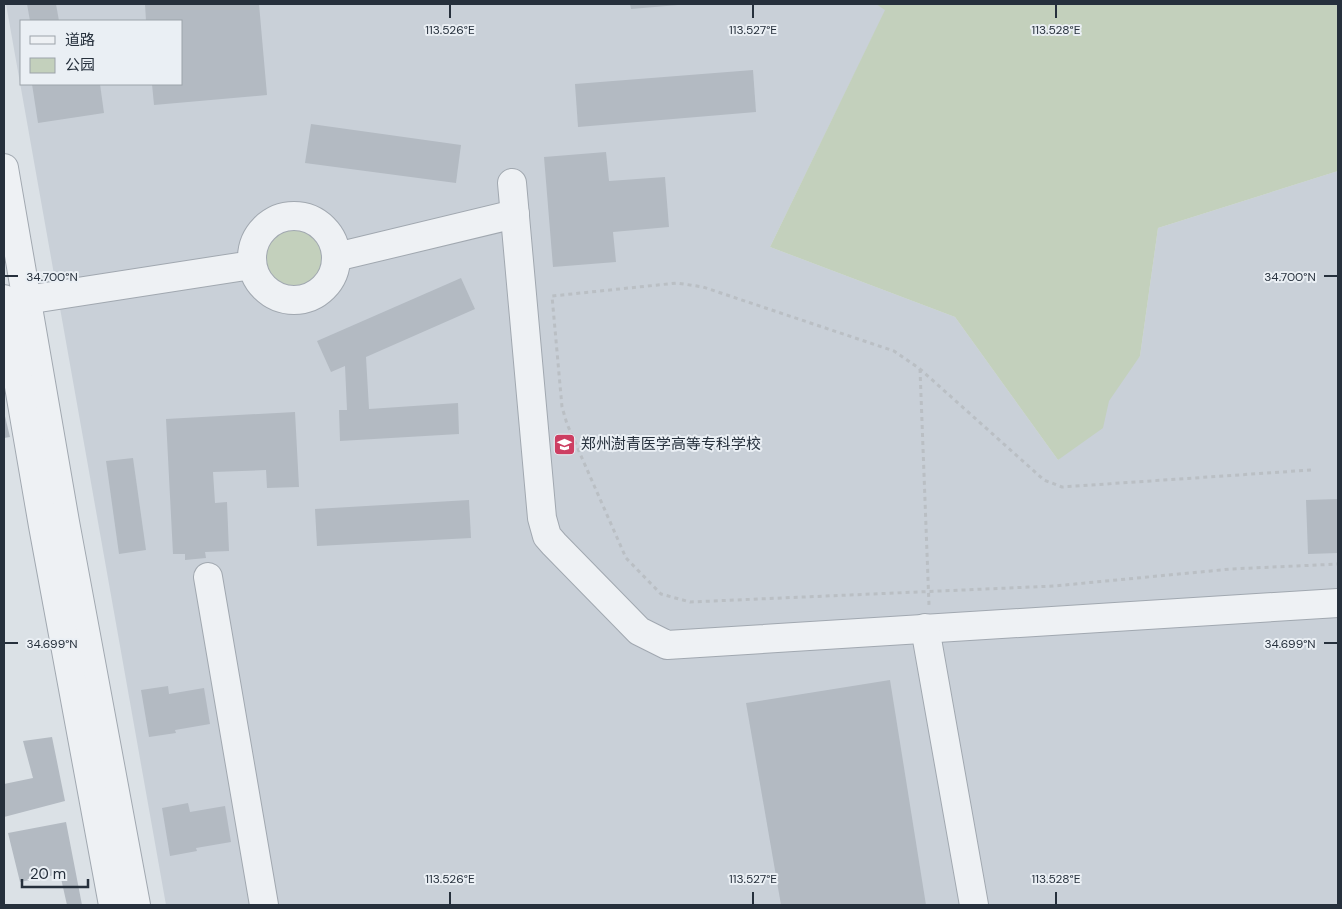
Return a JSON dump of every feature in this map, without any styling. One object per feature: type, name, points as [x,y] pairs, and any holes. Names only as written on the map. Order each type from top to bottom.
[{"type":"street","points":[[4,168],[15,299],[44,536],[113,905]]},
{"type":"street","points":[[512,183],[542,518],[547,536],[639,631],[651,638],[667,644],[1338,602]]},
{"type":"street","points":[[336,257],[515,214]]},
{"type":"street","points":[[294,216],[316,222],[325,230],[332,240],[336,257],[333,274],[327,285],[318,293],[307,298],[295,300],[283,299],[272,294],[256,276],[252,265],[252,253],[262,231],[271,223],[282,218],[294,216]]},
{"type":"street","points":[[15,299],[252,265]]},
{"type":"street","points":[[15,299],[64,522],[136,905]]},
{"type":"street","points":[[208,577],[264,905]]},
{"type":"street","points":[[928,628],[974,905]]},
{"type":"path","points":[[1311,470],[1062,487],[1044,480],[920,369],[894,351],[703,287],[677,284],[552,296],[562,408],[567,424],[626,558],[661,594],[690,602],[929,592],[1054,586],[1231,569],[1338,564]]},
{"type":"path","points":[[920,369],[929,592],[928,628]]},
{"type":"shaded area","name":"郑州澍青医学高等专科学校","points":[[6,4],[876,4],[886,9],[770,247],[955,317],[1058,460],[1112,382],[1140,356],[1158,228],[1338,171],[1338,905],[166,905],[20,85],[182,85],[182,20],[20,20],[20,83]]},
{"type":"green space","points":[[876,4],[1338,4],[1338,171],[1158,228],[1140,356],[1109,401],[1103,428],[1058,460],[955,317],[770,247],[885,10]]},
{"type":"green space","points":[[295,226],[307,228],[317,235],[324,245],[326,257],[324,269],[317,279],[307,286],[295,288],[283,286],[273,279],[266,269],[264,257],[266,245],[273,235],[283,228]]},
{"type":"building","points":[[27,4],[56,4],[59,20],[30,20]]},
{"type":"building","points":[[145,4],[259,4],[267,95],[154,105],[152,85],[182,85],[182,20],[146,20]]},
{"type":"building","points":[[630,4],[678,4],[678,5],[631,9]]},
{"type":"building","points":[[753,70],[756,112],[578,127],[575,84]]},
{"type":"building","points":[[32,85],[100,85],[104,113],[38,123]]},
{"type":"building","points":[[311,124],[461,145],[456,183],[305,163]]},
{"type":"building","points":[[606,152],[609,181],[665,177],[669,227],[613,232],[616,262],[553,267],[544,157]]},
{"type":"building","points":[[461,278],[475,309],[366,357],[369,409],[458,403],[459,434],[340,441],[339,410],[347,410],[345,366],[331,372],[317,341]]},
{"type":"building","points":[[4,412],[10,437],[4,438]]},
{"type":"building","points":[[295,412],[299,487],[267,488],[266,470],[213,472],[215,503],[227,502],[229,551],[205,552],[206,558],[185,560],[185,554],[173,554],[166,419]]},
{"type":"building","points":[[133,458],[146,550],[119,554],[106,461]]},
{"type":"building","points":[[1338,499],[1338,553],[1308,554],[1306,500]]},
{"type":"building","points":[[469,500],[471,538],[317,546],[315,509]]},
{"type":"building","points":[[890,680],[926,905],[781,905],[746,703]]},
{"type":"building","points":[[168,686],[169,694],[204,688],[210,724],[175,730],[176,733],[149,737],[141,690]]},
{"type":"building","points":[[52,737],[65,801],[4,817],[4,784],[33,778],[23,741]]},
{"type":"building","points":[[188,803],[190,812],[225,806],[231,842],[196,848],[197,851],[170,856],[162,808]]},
{"type":"building","points":[[66,822],[82,905],[67,905],[60,874],[20,882],[8,833]]},
{"type":"place","name":"郑州澍青医学高等专科学校","points":[[565,444]]}]
